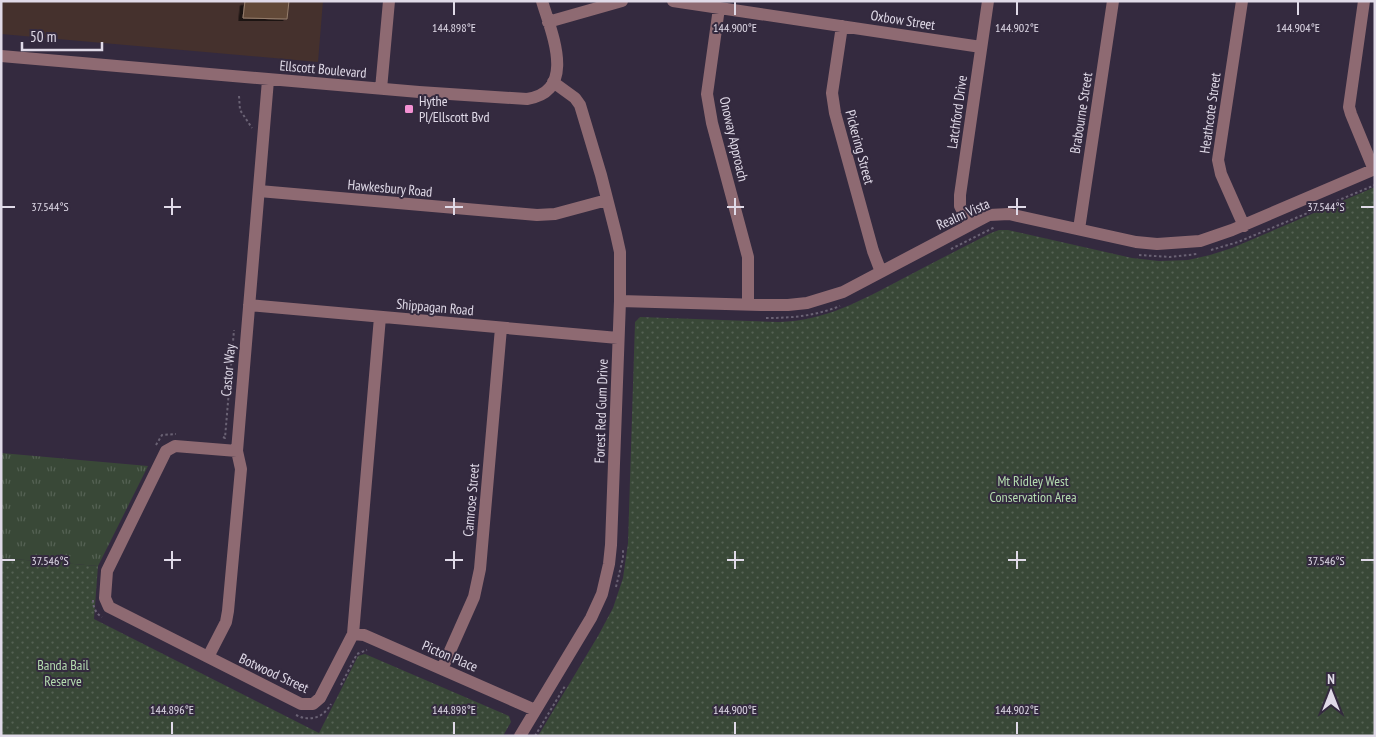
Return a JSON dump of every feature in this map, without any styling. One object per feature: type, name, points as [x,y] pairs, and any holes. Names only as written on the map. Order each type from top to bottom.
[{"type":"street","points":[[381,89],[389,1]]},
{"type":"street","points":[[542,1],[558,57],[558,66],[553,82]]},
{"type":"street","points":[[548,22],[622,1]]},
{"type":"street","name":"Oxbow Street","points":[[673,1],[981,47]]},
{"type":"street","name":"Latchford Drive","points":[[970,225],[960,201],[988,1]]},
{"type":"street","name":"Brabourne Street","points":[[1079,229],[1113,1]]},
{"type":"street","name":"Heathcote Street","points":[[1242,1],[1218,160],[1221,174],[1244,226]]},
{"type":"street","points":[[1368,4],[1349,107],[1374,169]]},
{"type":"street","name":"Onoway Approach","points":[[719,8],[707,94],[712,123],[748,257],[748,305]]},
{"type":"street","name":"Pickering Street","points":[[842,26],[832,93],[834,113],[880,272]]},
{"type":"street","name":"Ellscott Boulevard","points":[[1,56],[268,80],[527,99],[544,93],[553,82]]},
{"type":"street","name":"Castor Way","points":[[208,658],[226,622],[228,611],[241,469],[237,451],[268,80]]},
{"type":"street","name":"Forest Red Gum Drive","points":[[520,736],[591,618],[602,594],[610,564],[620,301],[620,252],[580,105],[575,98],[553,82]]},
{"type":"street","name":"Realm Vista","points":[[620,301],[788,306],[807,303],[843,292],[990,216],[1009,214],[1136,242],[1175,244],[1200,241],[1244,226],[1374,169]]},
{"type":"street","name":"Hawkesbury Road","points":[[259,192],[536,216],[555,214],[607,200]]},
{"type":"street","name":"Shippagan Road","points":[[249,305],[618,338]]},
{"type":"street","name":"Botwood Street","points":[[237,451],[175,446],[166,451],[107,571],[105,598],[109,607],[208,658],[301,704],[313,704],[320,698],[352,634],[380,317]]},
{"type":"street","name":"Camrose Street","points":[[442,669],[474,597],[480,569],[501,328]]},
{"type":"street","name":"Picton Place","points":[[352,634],[364,635],[535,710]]},
{"type":"path","points":[[239,96],[240,110],[252,126],[251,136]]},
{"type":"path","points":[[1136,254],[1170,257],[1221,248],[1375,185]]},
{"type":"path","points":[[944,253],[991,228],[999,226]]},
{"type":"path","points":[[761,318],[808,316],[843,305]]},
{"type":"path","points":[[216,437],[225,438],[235,327]]},
{"type":"path","points":[[154,449],[162,435],[170,433],[179,434]]},
{"type":"path","points":[[616,587],[623,558],[623,548]]},
{"type":"path","points":[[93,596],[93,606],[99,615],[108,620]]},
{"type":"path","points":[[340,687],[357,654],[368,650]]},
{"type":"path","points":[[535,736],[568,680]]},
{"type":"path","points":[[293,714],[314,720],[327,712],[331,704]]},
{"type":"path","points":[[528,721],[540,728]]},
{"type":"shaded area","points":[[1,1],[323,1],[318,62],[1,34]]},
{"type":"green space","name":"Mt Ridley West Conservation Area","points":[[1375,187],[1375,736],[538,736],[598,636],[613,608],[623,578],[628,543],[635,322],[640,317],[779,322],[812,318],[858,302],[999,230],[1008,230],[1132,258],[1159,261],[1188,260],[1232,248]]},
{"type":"green space","points":[[1,453],[148,466],[98,566],[1,558]]},
{"type":"green space","name":"Banda Bail Reserve","points":[[1,558],[98,566],[94,619],[319,733],[358,656],[365,654],[509,716],[511,722],[503,736],[1,736]]},
{"type":"building","points":[[245,1],[289,1],[287,19],[243,18]]},
{"type":"place","name":"Hythe Pl/Ellscott Bvd","points":[[409,109]]}]
